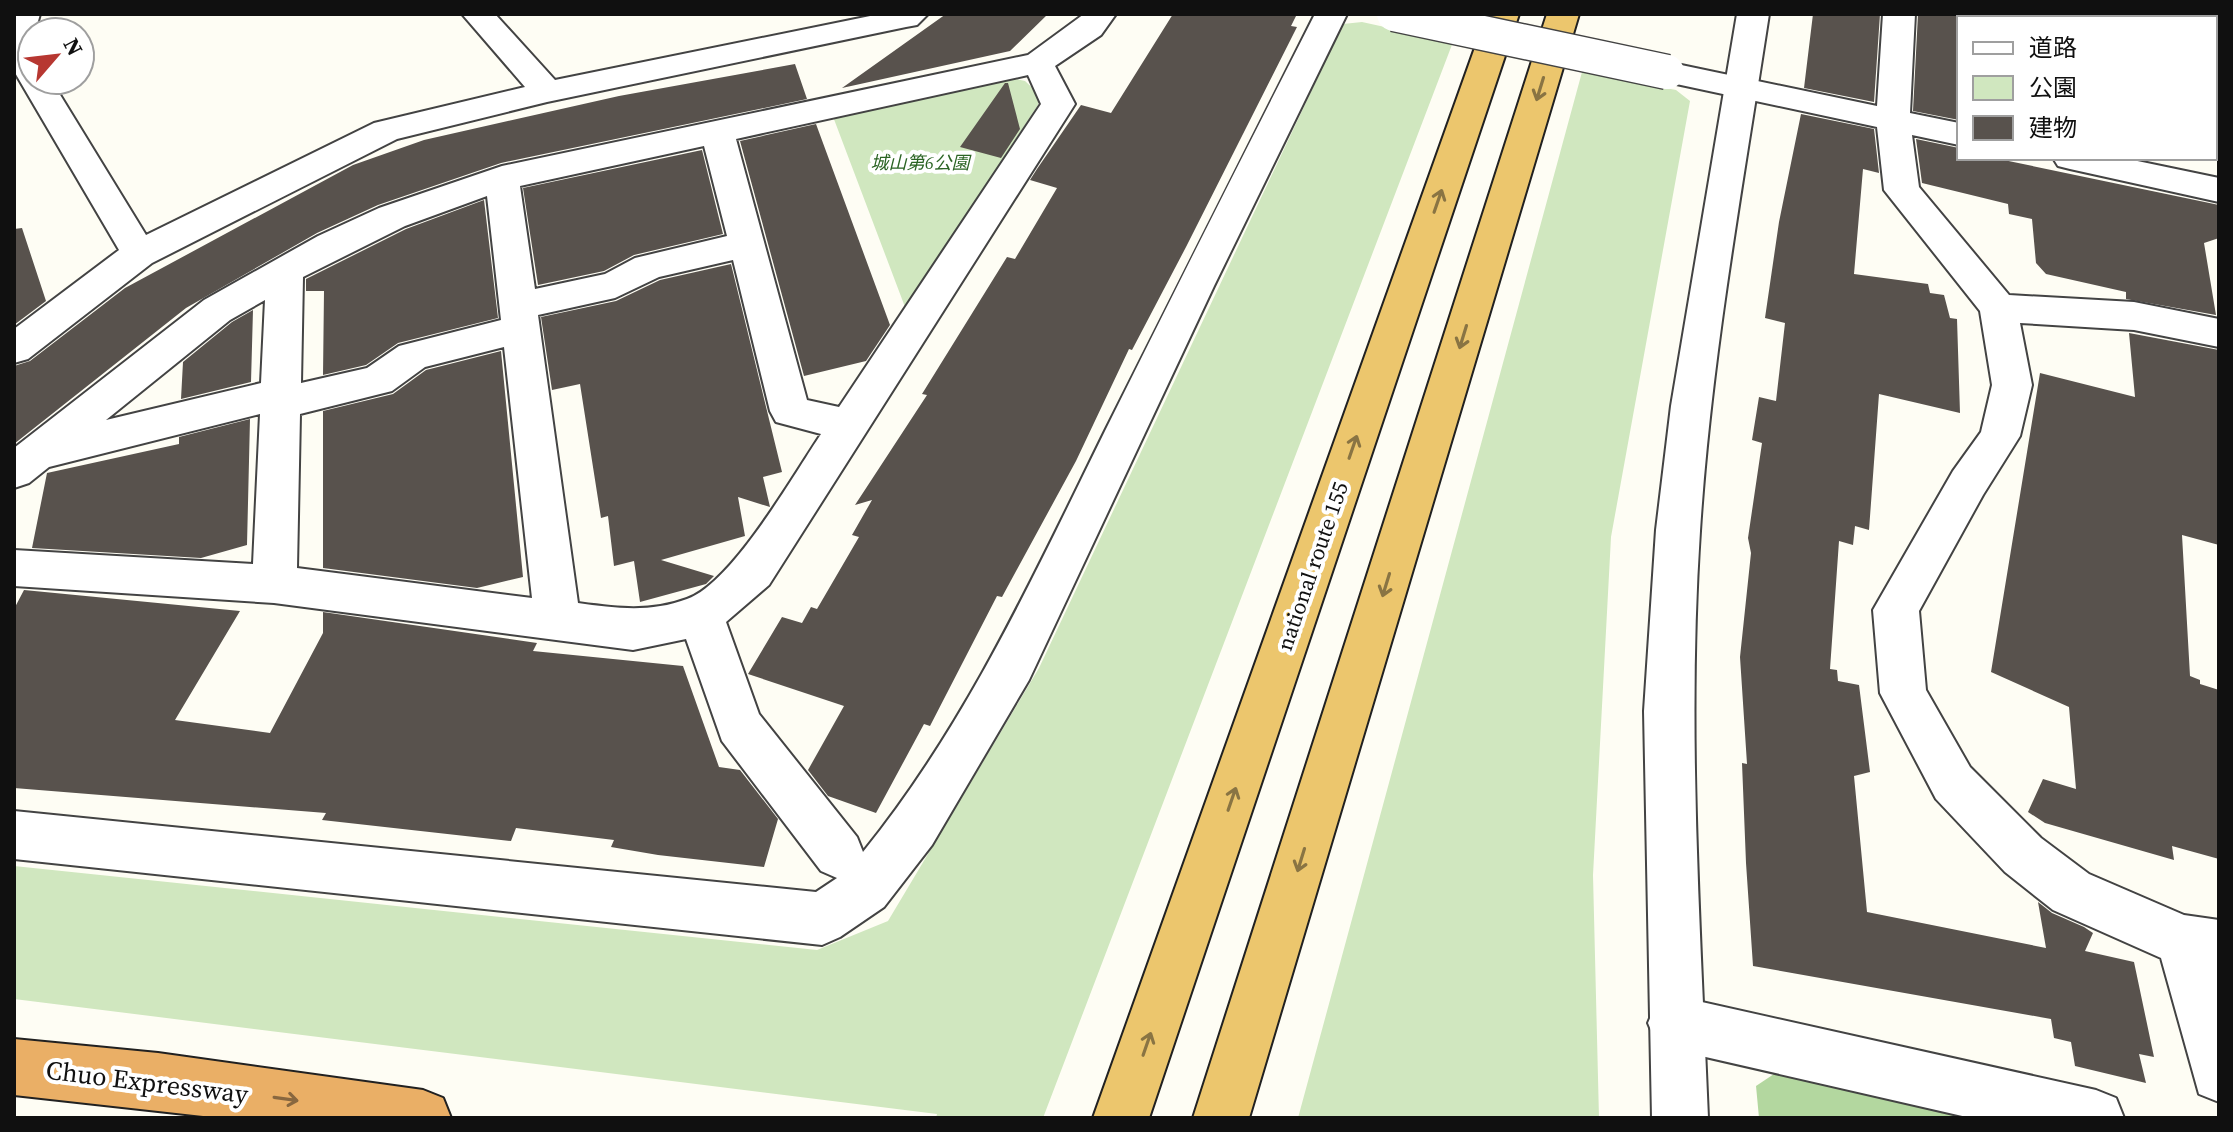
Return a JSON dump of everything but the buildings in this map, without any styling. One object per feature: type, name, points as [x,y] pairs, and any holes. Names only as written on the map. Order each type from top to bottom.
[{"type":"highway","name":"national route 155","points":[[1121,1118],[1503,14]]},
{"type":"highway","points":[[1221,1118],[1563,14]]},
{"type":"highway","name":"Chuo Expressway","points":[[14,1067],[158,1081],[423,1118]]},
{"type":"street","points":[[478,14],[547,92]]},
{"type":"street","points":[[14,349],[139,254],[386,131],[547,92],[912,14]]},
{"type":"street","points":[[23,463],[217,310],[285,271],[392,217],[502,178],[717,129],[1038,63],[1090,28],[1100,14]]},
{"type":"street","points":[[14,835],[822,919],[866,889],[914,828],[1013,666],[1195,286],[1331,14]]},
{"type":"street","points":[[1394,14],[1957,134]]},
{"type":"street","points":[[1678,1098],[1668,711],[1678,530],[1691,406],[1753,14]]},
{"type":"street","points":[[1899,14],[1893,120],[1902,190],[1998,308],[2012,385],[2000,436],[1968,483],[1896,610],[1903,693],[1953,783],[2023,855],[2071,892],[2201,944],[2219,1074]]},
{"type":"street","points":[[14,568],[274,584],[633,630],[701,616],[753,572],[850,426],[944,274],[1058,104],[1038,63]]},
{"type":"street","points":[[45,96],[139,254]]},
{"type":"street","points":[[717,129],[790,411],[850,426]]},
{"type":"street","points":[[2089,160],[2127,164],[2219,190]]},
{"type":"street","points":[[502,178],[557,618]]},
{"type":"street","points":[[23,463],[280,398],[378,380],[413,356],[615,285],[648,267],[747,244]]},
{"type":"street","points":[[274,584],[285,271]]},
{"type":"street","points":[[1998,308],[2134,316],[2219,333]]},
{"type":"street","points":[[701,616],[739,726],[839,854]]},
{"type":"street","points":[[1675,1023],[2096,1118]]},
{"type":"green space","points":[[1362,22],[1453,42],[1043,1118],[936,1118],[937,1114],[14,999],[14,866],[817,950],[888,921],[1039,668],[1343,24]]},
{"type":"green space","points":[[1582,72],[1676,90],[1690,101],[1611,537],[1593,875],[1599,1118],[1298,1118]]},
{"type":"green space","name":"城山第6公園","points":[[1011,78],[1025,81],[1039,94],[1038,105],[905,307],[832,114]]},
{"type":"green space","points":[[1777,1072],[1974,1118],[1759,1118],[1756,1086]]}]
